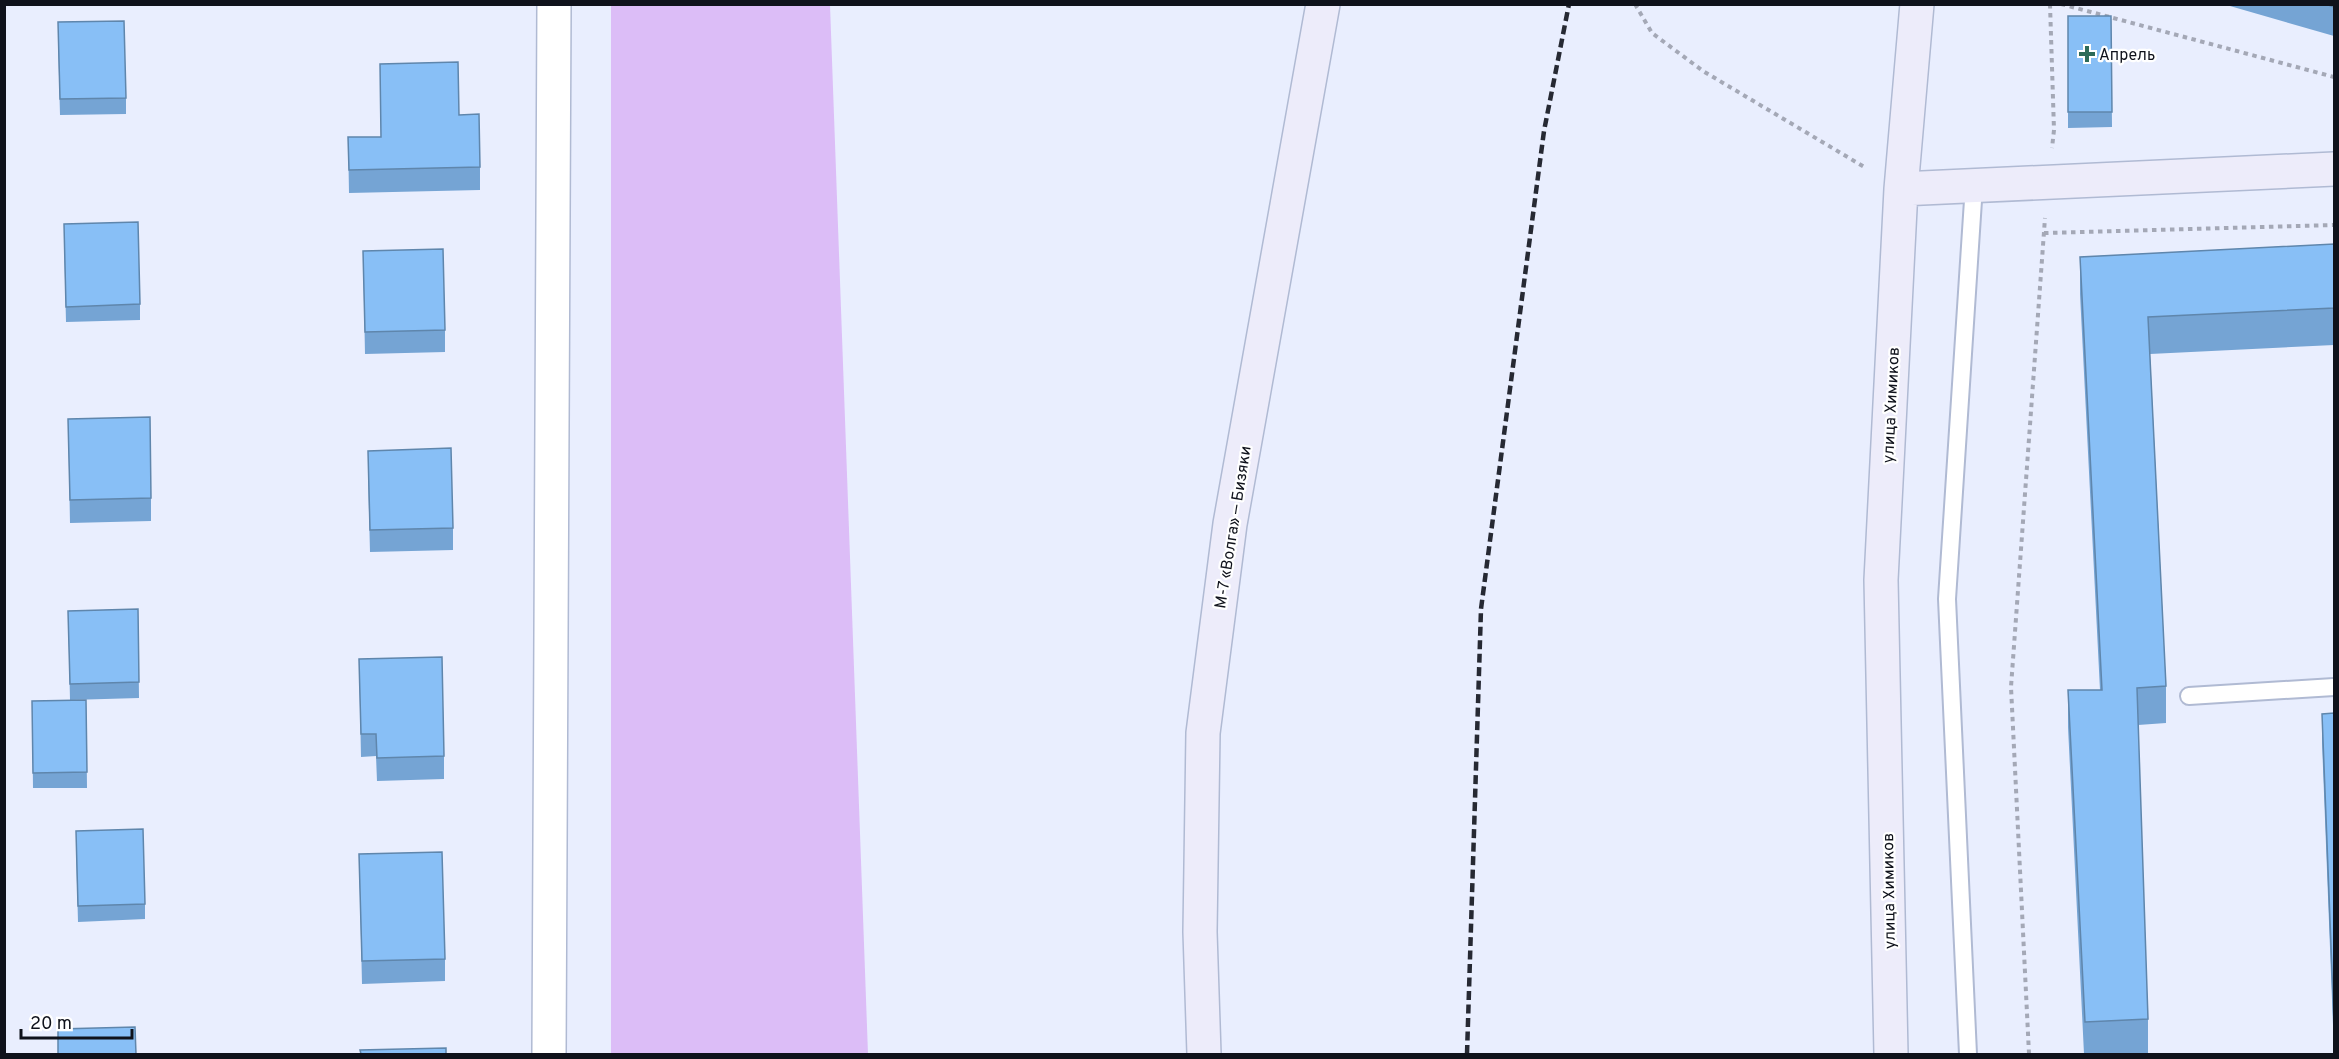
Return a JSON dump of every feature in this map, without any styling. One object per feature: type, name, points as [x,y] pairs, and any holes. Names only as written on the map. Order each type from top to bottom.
[{"type":"main road","name":"М-7 «Волга» — Бизяки","points":[[1204,1054],[1200,932],[1203,733],[1230,524],[1323,4]]},
{"type":"main road","name":"улица Химиков","points":[[1891,1054],[1881,580],[1901,189],[1917,4]]},
{"type":"main road","points":[[1901,189],[2334,169]]},
{"type":"street","points":[[549,1054],[554,4]]},
{"type":"lane","points":[[1968,1054],[1947,600],[1974,185]]},
{"type":"lane","points":[[2188,696],[2334,687]]},
{"type":"path","points":[[1635,4],[1652,33],[1703,71],[1901,189]]},
{"type":"path","points":[[2029,1054],[2011,687],[2047,181],[2054,130],[2050,4]]},
{"type":"path","points":[[2061,4],[2334,77]]},
{"type":"path","points":[[2044,233],[2334,225]]},
{"type":"shaded area","points":[[611,5],[830,5],[868,1054],[611,1054]]},
{"type":"building","points":[[2068,16],[2111,16],[2112,112],[2068,112]]},
{"type":"building","points":[[124,21],[126,98],[60,99],[58,22]]},
{"type":"building","points":[[458,62],[459,115],[479,114],[480,167],[349,170],[348,137],[381,137],[380,64]]},
{"type":"building","points":[[138,222],[140,304],[66,307],[64,224]]},
{"type":"building","points":[[2334,244],[2334,308],[2148,317],[2166,686],[2137,688],[2148,1019],[2085,1022],[2068,690],[2102,690],[2080,257]]},
{"type":"building","points":[[443,249],[445,330],[365,332],[363,251]]},
{"type":"building","points":[[150,417],[151,498],[70,500],[68,419]]},
{"type":"building","points":[[451,448],[453,528],[370,530],[368,451]]},
{"type":"building","points":[[138,609],[139,682],[70,684],[68,611]]},
{"type":"building","points":[[442,657],[444,756],[377,758],[376,734],[361,734],[359,659]]},
{"type":"building","points":[[86,700],[87,772],[33,773],[32,701]]},
{"type":"building","points":[[2334,713],[2334,1023],[2322,714]]},
{"type":"building","points":[[143,829],[145,904],[78,906],[76,831]]},
{"type":"building","points":[[442,852],[445,959],[362,961],[359,854]]},
{"type":"building","points":[[135,1027],[136,1054],[58,1054],[58,1029]]},
{"type":"building","points":[[446,1048],[446,1054],[361,1054],[360,1050]]},
{"type":"railway","points":[[1467,1054],[1481,609],[1544,131],[1569,4]]},
{"type":"place","name":"Апрель","points":[[2087,54]]}]
